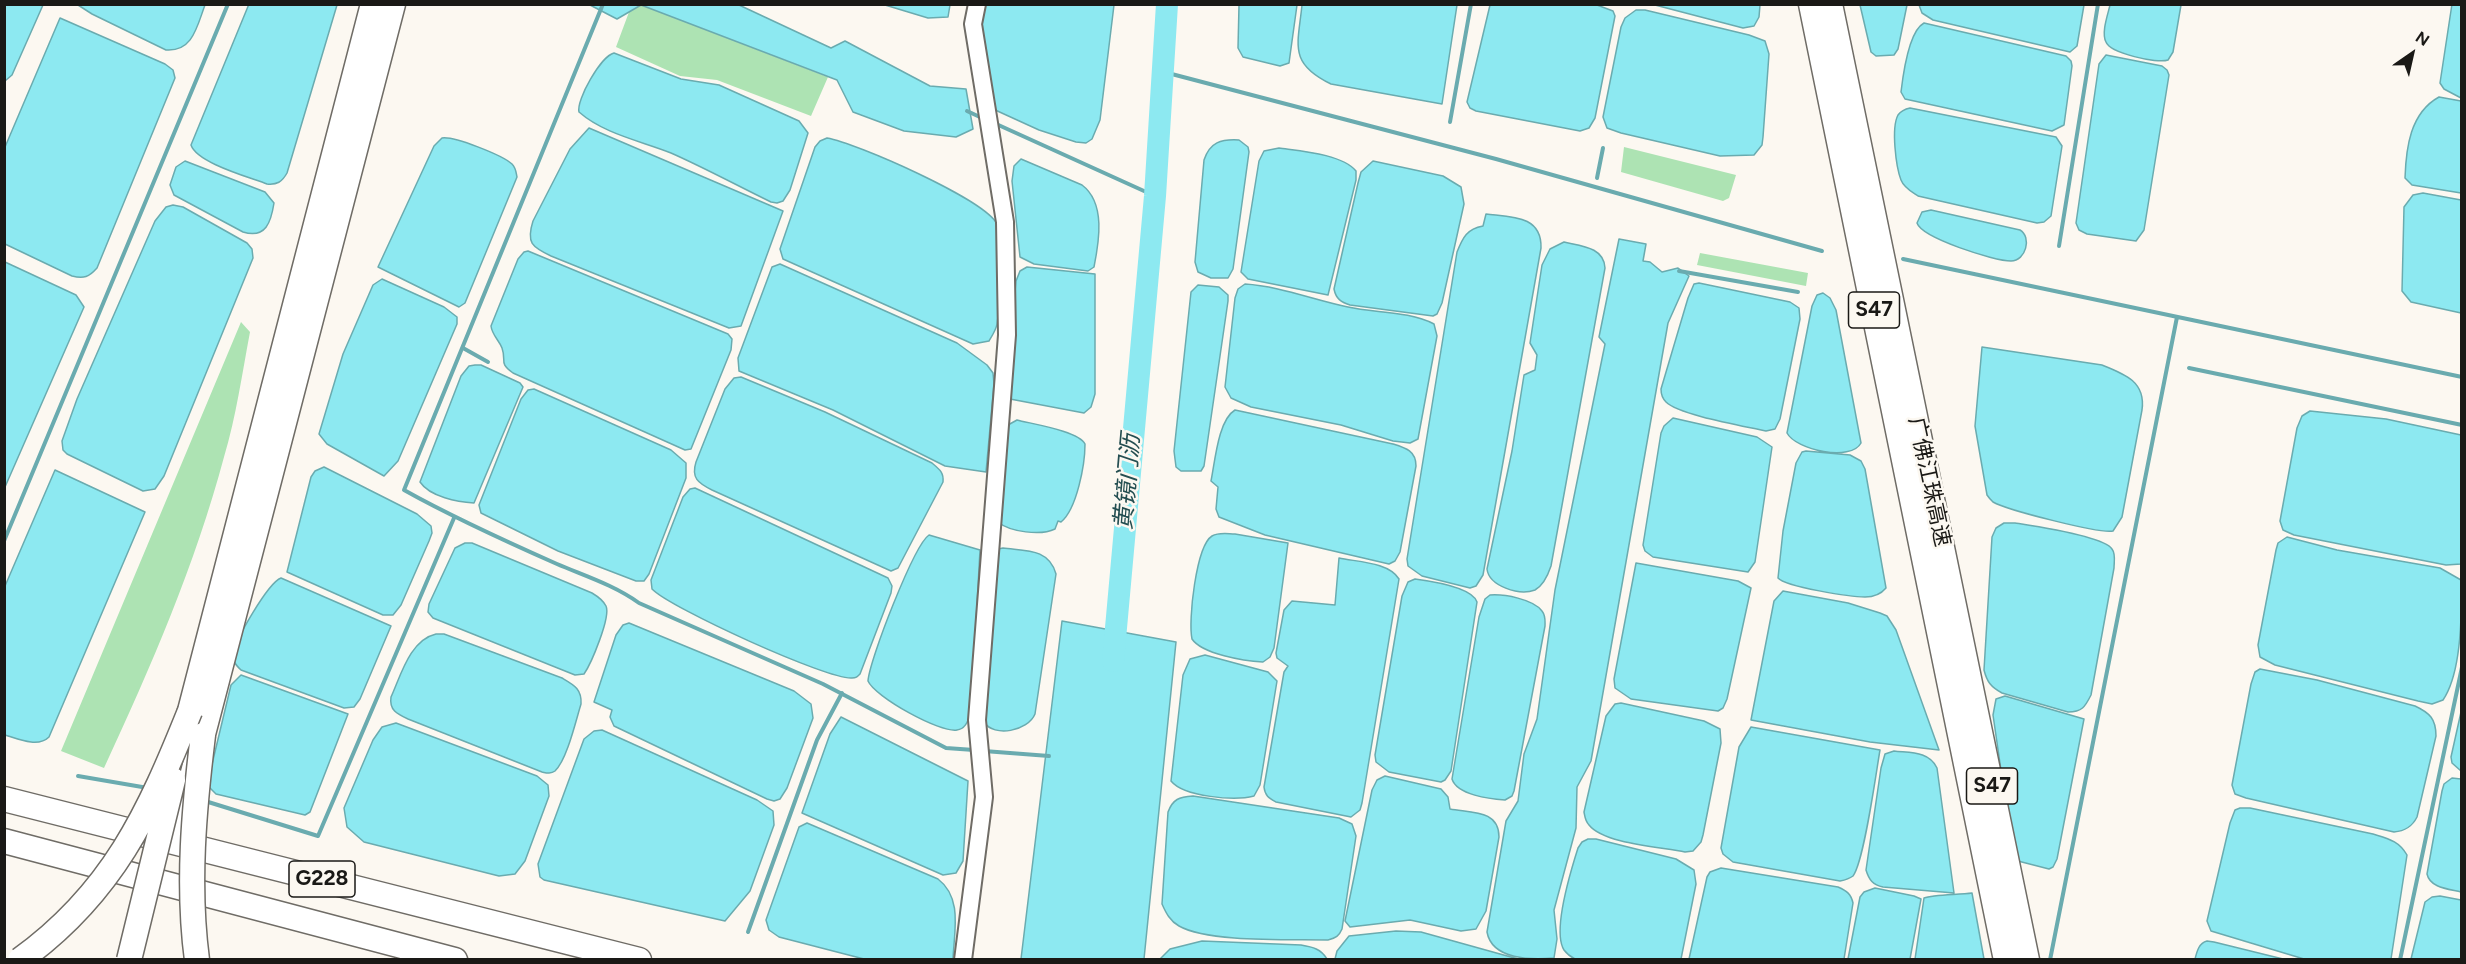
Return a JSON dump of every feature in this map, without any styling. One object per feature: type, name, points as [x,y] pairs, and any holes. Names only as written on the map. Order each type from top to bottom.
[{"type":"highway","points":[[145,960],[203,735],[239,560],[373,4]]},
{"type":"highway","points":[[20,960],[76,912],[126,848],[166,771],[190,711],[239,560],[393,4]]},
{"type":"highway","name":"广佛江珠高速","points":[[1811,4],[1947,615],[2027,960]]},
{"type":"highway","name":"广佛江珠高速","points":[[1830,4],[1947,615],[2006,960]]},
{"type":"highway","points":[[129,960],[190,711]]},
{"type":"highway","points":[[197,960],[192,924],[193,848],[196,790],[203,735]]},
{"type":"highway","name":"G228","points":[[4,799],[639,960]]},
{"type":"highway","name":"G228","points":[[4,841],[454,960]]},
{"type":"street","points":[[963,960],[984,796],[977,720],[1007,335],[1005,222],[974,24],[977,4]]},
{"type":"green space","points":[[641,5],[828,77],[811,116],[717,80],[680,76],[616,47],[629,12]]},
{"type":"green space","points":[[1624,147],[1736,175],[1729,198],[1723,201],[1621,172]]},
{"type":"green space","points":[[1700,253],[1808,273],[1806,286],[1697,265]]},
{"type":"green space","points":[[241,322],[250,332],[232,427],[200,537],[171,615],[104,768],[61,751]]},
{"type":"water","points":[[5,4],[43,5],[12,75],[5,81]]},
{"type":"water","points":[[249,4],[337,5],[287,173],[281,181],[274,184],[267,184],[213,163],[195,152],[191,145]]},
{"type":"water","points":[[950,4],[948,17],[928,18],[885,5]]},
{"type":"water","points":[[1919,4],[2084,5],[2077,46],[2070,52],[1933,20],[1922,13]]},
{"type":"water","points":[[2452,4],[2461,5],[2461,98],[2444,89],[2440,83]]},
{"type":"water","points":[[78,5],[205,5],[193,36],[188,42],[175,50],[166,50]]},
{"type":"water","points":[[590,5],[641,5],[617,19]]},
{"type":"water","points":[[641,5],[739,5],[831,48],[845,41],[930,86],[966,89],[973,129],[956,137],[904,131],[853,112],[837,80]]},
{"type":"water","points":[[981,5],[1114,5],[1100,120],[1092,139],[1086,143],[1076,142],[1039,130],[993,109],[977,82]]},
{"type":"water","points":[[1239,5],[1297,5],[1289,63],[1280,66],[1243,57],[1238,48]]},
{"type":"water","points":[[1302,5],[1457,5],[1442,104],[1331,84],[1317,76],[1302,60],[1299,52]]},
{"type":"water","points":[[1490,5],[1597,5],[1613,11],[1615,16],[1595,118],[1589,128],[1580,131],[1470,108],[1467,102]]},
{"type":"water","points":[[1655,5],[1760,5],[1759,17],[1754,26],[1743,28]]},
{"type":"water","points":[[1860,5],[1907,5],[1898,49],[1894,55],[1876,56],[1871,52]]},
{"type":"water","points":[[2110,5],[2181,5],[2173,52],[2168,60],[2134,57],[2109,46],[2104,34]]},
{"type":"water","points":[[1636,10],[1645,10],[1749,35],[1765,41],[1769,54],[1763,137],[1762,145],[1754,155],[1720,156],[1607,128],[1603,117],[1621,27],[1625,18]]},
{"type":"water","points":[[60,18],[165,64],[173,70],[175,78],[97,268],[83,277],[72,276],[5,244],[5,147]]},
{"type":"water","points":[[1924,23],[2066,56],[2072,66],[2064,125],[2052,131],[1905,99],[1901,92],[1908,54],[1914,35]]},
{"type":"water","points":[[614,53],[681,79],[719,85],[799,121],[808,133],[790,190],[783,201],[771,202],[671,153],[600,126],[579,112],[581,98],[590,79],[603,62]]},
{"type":"water","points":[[2106,55],[2162,66],[2169,75],[2144,230],[2136,241],[2087,234],[2079,230],[2076,223],[2099,64]]},
{"type":"water","points":[[2439,97],[2461,101],[2461,193],[2412,185],[2405,178],[2409,143],[2416,122],[2429,104]]},
{"type":"water","points":[[1910,108],[2056,137],[2062,146],[2051,216],[2044,222],[2037,223],[1918,196],[1908,190],[1899,174],[1895,129],[1898,115]]},
{"type":"water","points":[[589,128],[783,211],[741,326],[729,328],[551,256],[535,247],[530,234],[533,221],[570,149]]},
{"type":"water","points":[[442,138],[467,143],[507,160],[516,170],[517,177],[465,303],[459,307],[378,267],[434,146]]},
{"type":"water","points":[[827,138],[864,150],[945,187],[987,213],[997,224],[1002,258],[1001,288],[997,324],[989,341],[973,344],[783,259],[780,249],[815,147]]},
{"type":"water","points":[[1227,140],[1239,140],[1248,147],[1249,152],[1233,269],[1228,278],[1211,278],[1198,272],[1195,262],[1204,160],[1213,145]]},
{"type":"water","points":[[1279,148],[1331,157],[1350,165],[1356,171],[1356,180],[1328,295],[1248,279],[1241,272],[1259,161],[1264,151]]},
{"type":"water","points":[[1021,159],[1082,185],[1090,193],[1098,212],[1099,235],[1094,267],[1088,271],[1034,264],[1020,257],[1012,181],[1014,166]]},
{"type":"water","points":[[185,161],[265,192],[274,203],[266,227],[257,233],[243,232],[174,195],[170,185],[176,167]]},
{"type":"water","points":[[1373,161],[1443,176],[1461,187],[1464,204],[1442,303],[1437,314],[1433,316],[1350,305],[1339,300],[1336,295],[1334,289],[1361,172]]},
{"type":"water","points":[[2423,193],[2461,200],[2461,313],[2411,302],[2402,291],[2404,207],[2413,195]]},
{"type":"water","points":[[173,205],[183,207],[247,243],[252,249],[253,258],[164,476],[155,489],[143,491],[67,454],[63,450],[62,441],[77,399],[155,221],[166,207]]},
{"type":"water","points":[[1931,210],[2020,230],[2026,238],[2024,253],[2016,260],[2002,260],[1944,242],[1922,229],[1917,223],[1922,212]]},
{"type":"water","points":[[1486,214],[1515,217],[1531,224],[1540,237],[1541,248],[1483,575],[1476,586],[1470,588],[1422,576],[1408,566],[1407,559],[1457,252],[1466,234],[1483,226]]},
{"type":"water","points":[[1619,239],[1646,244],[1643,261],[1650,262],[1662,272],[1678,268],[1689,276],[1668,323],[1591,761],[1577,787],[1576,828],[1554,910],[1557,939],[1554,958],[1524,958],[1496,948],[1487,932],[1506,821],[1518,801],[1524,754],[1537,719],[1555,590],[1605,344],[1599,337]]},
{"type":"water","points":[[1564,242],[1584,246],[1596,252],[1604,261],[1605,268],[1551,566],[1545,580],[1538,588],[1521,592],[1499,585],[1489,575],[1487,569],[1512,451],[1524,375],[1535,370],[1537,355],[1530,343],[1542,265],[1550,249]]},
{"type":"water","points":[[528,251],[728,334],[732,339],[731,350],[691,449],[685,450],[513,373],[506,366],[502,348],[491,326],[518,259]]},
{"type":"water","points":[[5,262],[76,295],[84,307],[5,487]]},
{"type":"water","points":[[780,264],[957,343],[987,365],[993,373],[994,384],[986,472],[945,466],[833,410],[739,371],[738,358],[772,267]]},
{"type":"water","points":[[1027,267],[1095,274],[1095,394],[1091,407],[1084,413],[1010,399],[1007,380],[1016,281],[1020,271]]},
{"type":"water","points":[[382,279],[444,307],[457,317],[457,324],[398,461],[384,476],[327,444],[319,434],[343,354],[373,285]]},
{"type":"water","points":[[1699,283],[1790,302],[1799,308],[1800,319],[1780,419],[1775,429],[1766,431],[1698,416],[1673,407],[1663,397],[1661,389],[1688,298],[1694,284]]},
{"type":"water","points":[[1245,284],[1284,290],[1358,309],[1403,314],[1434,324],[1437,336],[1418,439],[1410,443],[1393,441],[1341,425],[1251,407],[1231,398],[1225,387],[1235,298],[1238,289]]},
{"type":"water","points":[[1198,285],[1219,287],[1228,295],[1228,301],[1204,466],[1201,471],[1181,471],[1176,467],[1174,451],[1191,292]]},
{"type":"water","points":[[1823,293],[1830,298],[1836,310],[1861,443],[1855,449],[1846,452],[1836,453],[1812,449],[1792,439],[1787,433],[1812,306],[1817,295]]},
{"type":"water","points":[[1982,347],[2102,365],[2126,376],[2137,386],[2141,392],[2142,410],[2122,517],[2113,531],[2073,525],[2002,506],[1993,502],[1987,495],[1975,426]]},
{"type":"water","points":[[481,365],[520,383],[523,387],[474,503],[437,495],[420,482],[461,376],[469,366]]},
{"type":"water","points":[[741,377],[825,412],[932,463],[941,471],[943,482],[898,568],[891,571],[712,490],[697,479],[694,472],[696,462],[725,389],[734,378]]},
{"type":"water","points":[[534,389],[671,450],[686,463],[686,478],[649,574],[644,581],[636,581],[558,551],[481,513],[479,505],[521,399],[528,390]]},
{"type":"water","points":[[1235,410],[1393,444],[1409,451],[1416,461],[1416,466],[1400,552],[1395,561],[1389,564],[1265,535],[1219,517],[1216,509],[1218,487],[1211,481],[1221,432],[1229,415]]},
{"type":"water","points":[[2310,411],[2386,419],[2461,435],[2461,564],[2446,565],[2294,535],[2283,530],[2280,521],[2297,428],[2302,416]]},
{"type":"water","points":[[1673,418],[1757,437],[1772,447],[1755,562],[1748,572],[1653,557],[1645,551],[1643,545],[1661,433],[1664,426]]},
{"type":"water","points":[[1017,420],[1074,435],[1085,444],[1082,474],[1072,507],[1061,522],[1058,521],[1055,529],[1049,531],[1018,530],[998,522],[1008,425]]},
{"type":"water","points":[[1802,452],[1850,455],[1861,461],[1865,469],[1886,588],[1874,596],[1865,597],[1805,588],[1778,578],[1783,531],[1796,463]]},
{"type":"water","points":[[324,467],[417,514],[431,526],[432,533],[429,541],[401,605],[393,615],[383,615],[287,572],[311,477],[315,471]]},
{"type":"water","points":[[55,470],[145,512],[49,737],[34,742],[5,735],[5,586]]},
{"type":"water","points":[[695,488],[888,578],[892,586],[891,593],[858,676],[852,678],[837,676],[783,656],[687,611],[652,589],[651,580],[683,497],[690,489]]},
{"type":"water","points":[[2004,523],[2067,532],[2106,544],[2113,551],[2114,568],[2091,695],[2080,710],[2068,712],[2002,693],[1990,684],[1987,678],[1984,670],[1992,537],[1996,528]]},
{"type":"water","points":[[1235,534],[1288,543],[1274,648],[1270,657],[1263,662],[1214,653],[1192,639],[1194,584],[1206,543],[1215,535]]},
{"type":"water","points":[[929,535],[980,550],[971,713],[965,726],[957,730],[937,726],[909,713],[882,696],[868,681],[876,651],[903,580],[922,543]]},
{"type":"water","points":[[2287,537],[2337,550],[2440,568],[2461,580],[2460,643],[2454,674],[2443,700],[2432,704],[2418,701],[2275,665],[2260,657],[2258,645],[2276,550],[2278,543]]},
{"type":"water","points":[[465,543],[472,543],[592,593],[603,602],[607,612],[606,620],[584,674],[575,675],[433,618],[428,612],[429,604],[455,548]]},
{"type":"water","points":[[998,549],[1042,555],[1048,559],[1056,574],[1035,714],[1025,725],[1003,731],[995,730],[984,722]]},
{"type":"water","points":[[1339,558],[1380,566],[1394,573],[1399,579],[1362,803],[1360,810],[1351,817],[1276,802],[1265,793],[1264,787],[1284,672],[1288,666],[1277,658],[1276,653],[1284,610],[1292,601],[1335,605]]},
{"type":"water","points":[[1636,563],[1738,581],[1751,588],[1727,699],[1723,708],[1718,711],[1631,699],[1615,688],[1614,679]]},
{"type":"water","points":[[281,578],[391,626],[360,699],[354,707],[344,708],[241,670],[235,663],[233,654],[235,647],[246,625],[268,590]]},
{"type":"water","points":[[1415,579],[1459,589],[1474,597],[1477,602],[1451,771],[1441,782],[1389,772],[1376,762],[1375,755],[1402,596],[1408,582]]},
{"type":"water","points":[[1783,591],[1848,603],[1887,616],[1896,630],[1939,750],[1870,742],[1751,720],[1774,601]]},
{"type":"water","points":[[1490,595],[1510,596],[1525,600],[1538,607],[1545,618],[1514,791],[1512,796],[1505,800],[1467,792],[1460,789],[1452,779],[1479,617],[1485,599]]},
{"type":"water","points":[[1062,621],[1176,642],[1144,959],[1021,959]]},
{"type":"water","points":[[629,623],[794,691],[811,704],[813,718],[787,788],[780,799],[774,801],[767,799],[614,726],[610,717],[612,710],[594,702],[616,635],[623,625]]},
{"type":"water","points":[[436,634],[444,634],[562,678],[576,688],[581,704],[567,749],[555,771],[542,772],[408,719],[395,711],[391,705],[391,697],[403,669],[419,643]]},
{"type":"water","points":[[1205,655],[1268,672],[1277,681],[1260,785],[1254,796],[1223,798],[1198,794],[1187,791],[1171,781],[1183,675],[1190,659]]},
{"type":"water","points":[[2260,669],[2317,680],[2415,706],[2428,714],[2435,725],[2436,736],[2417,817],[2410,826],[2394,832],[2235,794],[2232,785],[2251,684],[2255,672]]},
{"type":"water","points":[[241,675],[348,714],[310,812],[305,815],[216,794],[207,785],[231,685]]},
{"type":"water","points":[[2005,696],[2084,719],[2057,859],[2053,867],[2049,869],[2014,860],[1993,715],[1996,699]]},
{"type":"water","points":[[1621,703],[1704,721],[1720,729],[1721,743],[1703,835],[1701,842],[1693,851],[1685,852],[1620,841],[1596,831],[1586,820],[1584,812],[1606,716],[1615,704]]},
{"type":"water","points":[[2461,712],[2462,771],[2452,763],[2451,757]]},
{"type":"water","points":[[841,717],[968,781],[963,861],[956,873],[943,875],[802,813],[830,734]]},
{"type":"water","points":[[396,723],[537,776],[548,785],[549,796],[525,861],[515,874],[499,876],[364,842],[347,827],[344,808],[373,740],[382,727]]},
{"type":"water","points":[[1751,727],[1880,750],[1865,836],[1853,876],[1840,881],[1733,862],[1723,854],[1721,848],[1739,747]]},
{"type":"water","points":[[602,730],[757,800],[773,811],[774,825],[750,891],[725,921],[544,880],[540,877],[538,864],[584,739],[594,731]]},
{"type":"water","points":[[1894,751],[1924,756],[1934,762],[1937,768],[1954,893],[1883,887],[1874,883],[1867,874],[1881,768],[1885,754]]},
{"type":"water","points":[[1385,776],[1441,789],[1448,797],[1450,809],[1483,814],[1489,817],[1498,828],[1499,837],[1486,911],[1476,929],[1461,931],[1410,920],[1350,927],[1345,921],[1372,790],[1377,780]]},
{"type":"water","points":[[2452,778],[2461,779],[2461,892],[2436,885],[2427,874],[2442,791],[2444,784]]},
{"type":"water","points":[[1193,796],[1339,818],[1352,824],[1356,836],[1342,929],[1338,935],[1328,940],[1230,938],[1192,931],[1173,922],[1162,904],[1168,812],[1177,800]]},
{"type":"water","points":[[2250,808],[2373,834],[2389,839],[2401,847],[2407,855],[2391,959],[2304,959],[2211,931],[2207,921],[2230,823],[2235,810]]},
{"type":"water","points":[[807,823],[938,879],[946,887],[954,906],[953,959],[864,959],[779,937],[769,930],[766,920],[799,827]]},
{"type":"water","points":[[1588,839],[1676,859],[1694,870],[1696,884],[1681,959],[1575,959],[1564,950],[1560,929],[1564,900],[1578,848]]},
{"type":"water","points":[[1721,868],[1838,887],[1846,891],[1853,903],[1844,959],[1689,959],[1707,877],[1710,872]]},
{"type":"water","points":[[1875,888],[1921,899],[1910,959],[1848,959],[1860,897],[1864,892]]},
{"type":"water","points":[[1972,893],[1984,959],[1915,959],[1924,898]]},
{"type":"water","points":[[2440,896],[2461,900],[2461,959],[2411,959],[2425,902],[2432,897]]},
{"type":"water","points":[[1396,931],[1421,932],[1518,959],[1335,959],[1337,951],[1349,936]]},
{"type":"water","points":[[1202,941],[1301,945],[1316,949],[1327,959],[1160,959],[1170,949]]},
{"type":"water","points":[[2207,941],[2283,959],[2195,959],[2200,945]]},
{"type":"waterway","points":[[4,541],[228,4]]},
{"type":"waterway","points":[[603,4],[404,490],[499,538],[609,586],[639,603],[823,684],[946,748],[974,750]]},
{"type":"waterway","name":"黄镜门沥","points":[[1113,661],[1155,196],[1167,4]]},
{"type":"waterway","points":[[1450,122],[1471,4]]},
{"type":"waterway","points":[[2059,246],[2098,4]]},
{"type":"waterway","points":[[1164,72],[1496,159],[1822,251]]},
{"type":"waterway","points":[[967,111],[982,118]]},
{"type":"waterway","points":[[994,123],[1155,196]]},
{"type":"waterway","points":[[1597,178],[1603,148]]},
{"type":"waterway","points":[[1903,259],[2462,377]]},
{"type":"waterway","points":[[1679,271],[1798,292]]},
{"type":"waterway","points":[[2050,960],[2177,317]]},
{"type":"waterway","points":[[463,348],[488,362]]},
{"type":"waterway","points":[[2189,368],[2462,425]]},
{"type":"waterway","points":[[205,801],[318,836],[454,518]]},
{"type":"waterway","points":[[2400,960],[2462,667]]},
{"type":"waterway","points":[[748,932],[817,740],[842,693]]},
{"type":"waterway","points":[[984,751],[1049,756]]},
{"type":"waterway","points":[[78,776],[148,788]]}]
